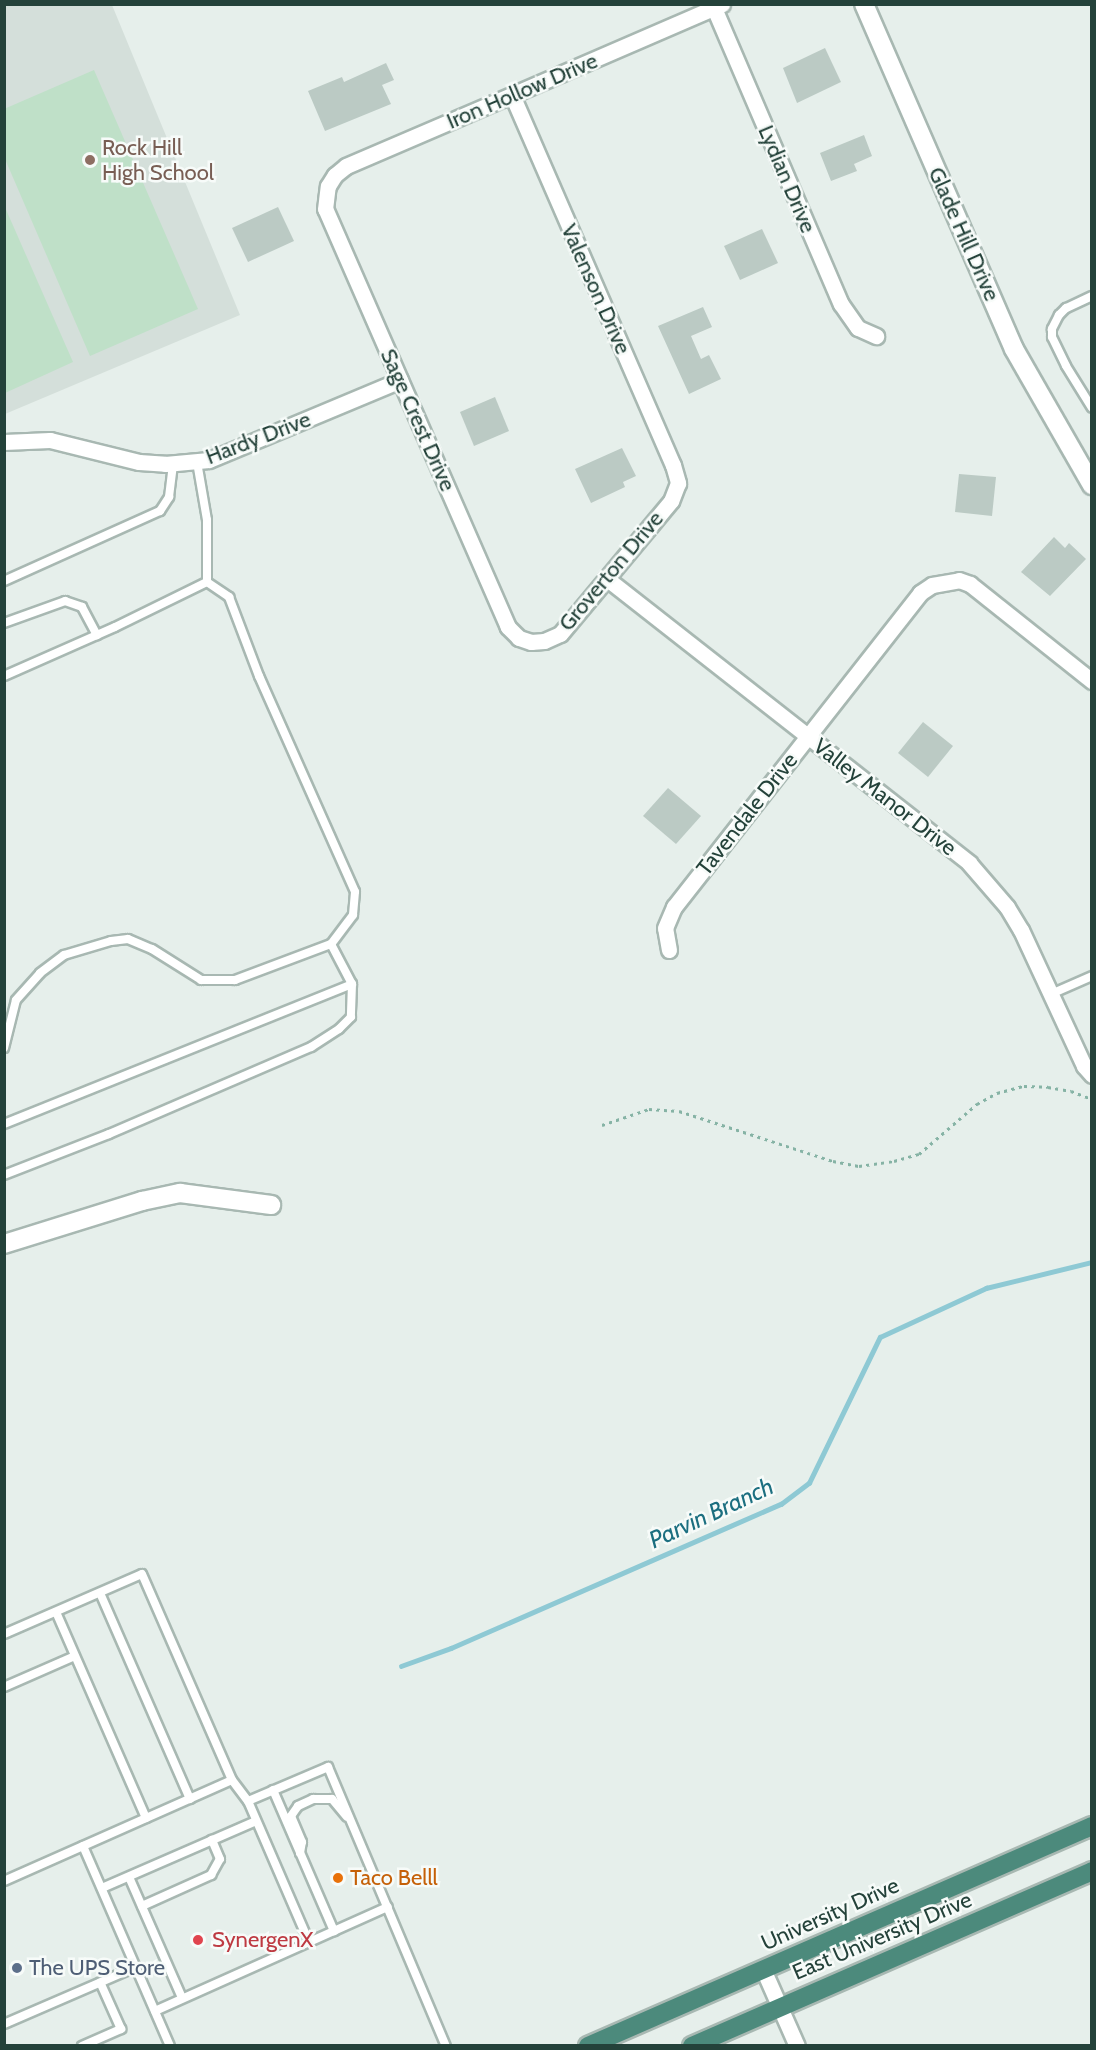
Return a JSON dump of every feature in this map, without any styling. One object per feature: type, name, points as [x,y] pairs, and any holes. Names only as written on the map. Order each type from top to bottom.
[{"type":"highway","name":"University Drive","points":[[588,2046],[1092,1826]]},
{"type":"highway","name":"East University Drive","points":[[692,2046],[1092,1871]]},
{"type":"street","name":"Glade Hill Drive","points":[[864,4],[1014,350],[1052,419],[1084,462],[1092,485]]},
{"type":"street","name":"Iron Hollow Drive","points":[[328,186],[335,175],[346,166],[718,6]]},
{"type":"street","name":"Lydian Drive","points":[[718,6],[841,304],[858,328],[876,336]]},
{"type":"street","name":"Valenson Drive","points":[[512,95],[673,465],[678,483]]},
{"type":"street","name":"Sage Crest Drive","points":[[328,186],[325,208],[508,627],[519,638],[531,642]]},
{"type":"street","name":"Hardy Drive","points":[[4,442],[50,440],[139,462],[173,464],[197,462],[232,452],[400,380]]},
{"type":"street","name":"Groverton Drive","points":[[531,642],[544,641],[560,634],[670,501],[678,483]]},
{"type":"street","name":"Valley Manor Drive","points":[[606,578],[969,863],[1007,907],[1084,1066],[1092,1075]]},
{"type":"street","name":"Tavendale Drive","points":[[669,950],[665,928],[674,907],[920,593],[944,581],[959,580],[970,584],[1092,681]]},
{"type":"street","points":[[4,1244],[132,1204],[180,1193],[271,1205]]},
{"type":"street","points":[[763,1969],[797,2046]]},
{"type":"lane","points":[[1092,296],[1066,308],[1059,315],[1052,329],[1052,337],[1066,366],[1092,408]]},
{"type":"lane","points":[[197,462],[207,520],[207,582]]},
{"type":"lane","points":[[4,581],[160,511],[169,497],[173,464]]},
{"type":"lane","points":[[4,676],[97,635],[207,582]]},
{"type":"lane","points":[[4,1048],[16,1000],[40,973],[64,955],[111,941],[128,939],[152,949],[201,980],[235,980],[331,944],[353,915],[355,892],[259,676],[228,597],[207,582]]},
{"type":"lane","points":[[4,623],[65,601],[82,608],[97,635]]},
{"type":"lane","points":[[4,1175],[109,1134],[311,1047],[339,1029],[351,1017],[352,984],[331,944]]},
{"type":"lane","points":[[1051,994],[1092,976]]},
{"type":"lane","points":[[4,1124],[352,984]]},
{"type":"lane","points":[[4,1634],[142,1574],[232,1780],[248,1801],[309,1942]]},
{"type":"lane","points":[[100,1593],[190,1798]]},
{"type":"lane","points":[[56,1612],[146,1818]]},
{"type":"lane","points":[[4,1687],[75,1656]]},
{"type":"lane","points":[[248,1801],[328,1767],[446,2046]]},
{"type":"lane","points":[[4,1881],[232,1780]]},
{"type":"lane","points":[[273,1790],[334,1931]]},
{"type":"lane","points":[[300,1853],[302,1842],[291,1816],[298,1806],[313,1799],[332,1799],[352,1822]]},
{"type":"lane","points":[[102,1888],[256,1821]]},
{"type":"lane","points":[[142,1906],[210,1875],[220,1859],[212,1840]]},
{"type":"lane","points":[[83,1846],[170,2046]]},
{"type":"lane","points":[[129,1877],[182,1998]]},
{"type":"lane","points":[[154,2011],[388,1907]]},
{"type":"lane","points":[[4,2024],[136,1967]]},
{"type":"lane","points":[[82,2046],[121,2028],[100,1982]]},
{"type":"path","points":[[602,1125],[650,1109],[679,1112],[833,1161],[858,1166],[894,1161],[919,1154],[977,1104],[997,1093],[1024,1086],[1048,1087],[1071,1090],[1092,1099]]},
{"type":"shaded area","name":"Rock Hill High School","points":[[5,5],[112,5],[240,315],[5,414]]},
{"type":"green space","points":[[94,70],[198,309],[90,356],[5,159],[4,109]]},
{"type":"green space","points":[[4,205],[73,362],[5,393],[4,393]]},
{"type":"building","points":[[825,48],[841,82],[797,103],[783,68]]},
{"type":"building","points":[[386,63],[394,80],[382,85],[391,104],[325,131],[308,91],[342,77],[344,82]]},
{"type":"building","points":[[864,135],[872,156],[854,164],[857,171],[831,181],[820,153]]},
{"type":"building","points":[[278,207],[294,241],[248,262],[232,228]]},
{"type":"building","points":[[762,229],[778,263],[740,280],[724,246]]},
{"type":"building","points":[[703,307],[712,327],[691,336],[701,359],[709,355],[721,379],[689,394],[658,326]]},
{"type":"building","points":[[495,397],[509,431],[474,446],[460,412]]},
{"type":"building","points":[[622,448],[636,476],[623,482],[625,487],[591,503],[575,469]]},
{"type":"building","points":[[959,474],[996,477],[992,516],[955,512]]},
{"type":"building","points":[[1054,537],[1065,548],[1069,543],[1086,559],[1050,596],[1021,572]]},
{"type":"building","points":[[923,722],[953,746],[928,777],[898,753]]},
{"type":"building","points":[[668,788],[701,816],[676,844],[643,816]]},
{"type":"waterway","name":"Parvin Branch","points":[[401,1666],[451,1648],[781,1504],[809,1483],[880,1337],[986,1288],[1092,1262]]},
{"type":"place","name":"Rock Hill High School","points":[[90,160]]},
{"type":"place","name":"Taco Belll","points":[[338,1878]]},
{"type":"place","name":"SynergenX","points":[[198,1940]]},
{"type":"place","name":"The UPS Store","points":[[17,1968]]}]
